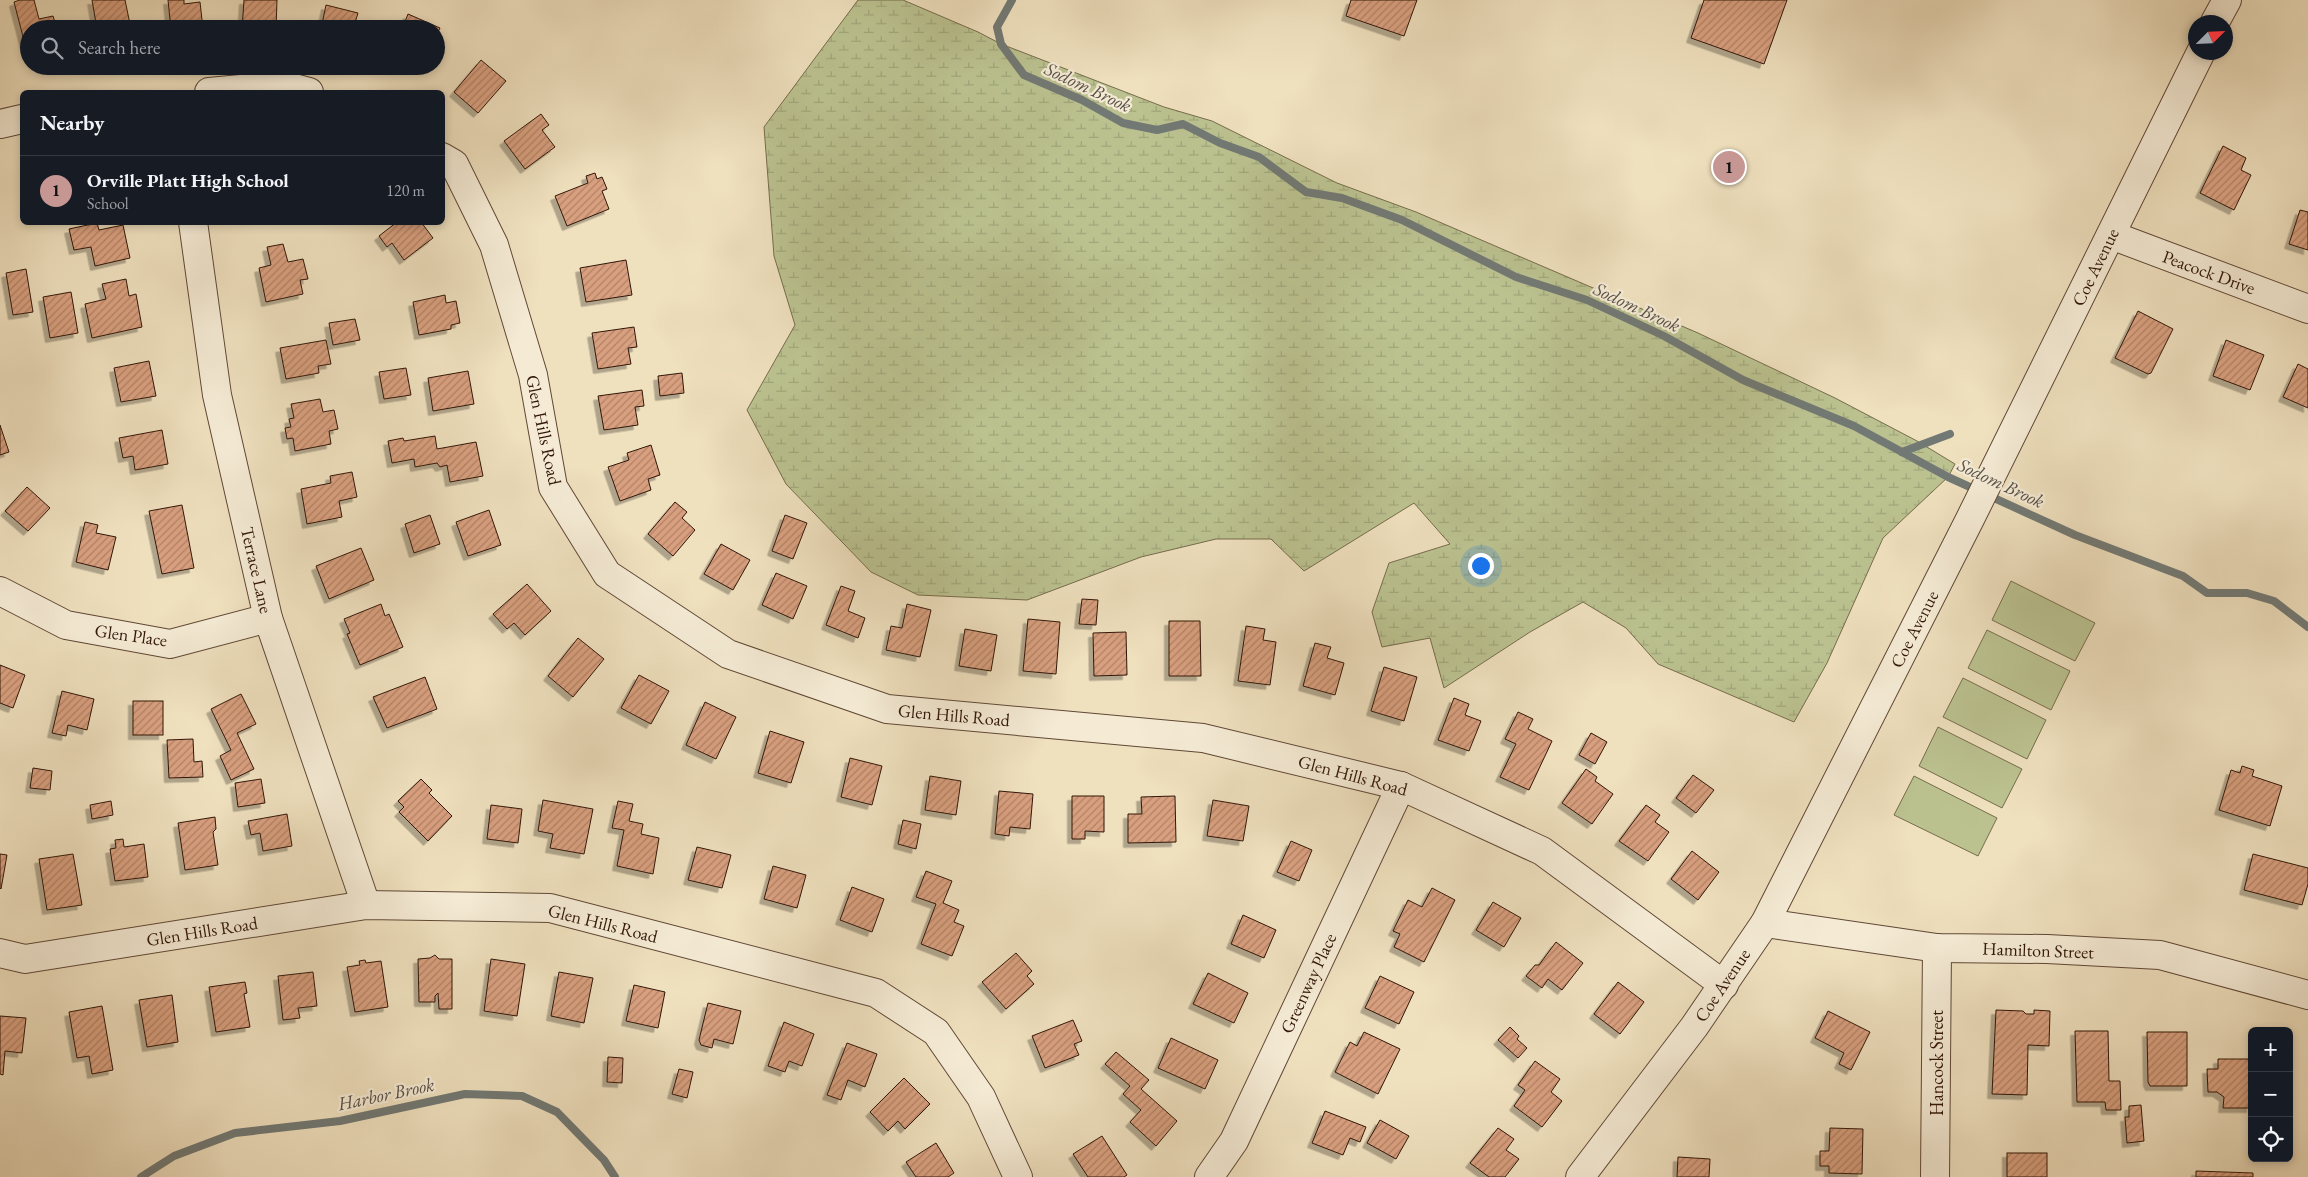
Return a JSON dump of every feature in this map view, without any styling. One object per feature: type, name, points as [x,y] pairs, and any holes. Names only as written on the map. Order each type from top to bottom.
[{"type":"street","points":[[2220,15],[2227,0]]},
{"type":"street","name":"Coe Avenue","points":[[1580,1177],[1724,985],[1765,923],[1970,519],[2196,60]]},
{"type":"street","points":[[228,90],[283,84],[302,90]]},
{"type":"street","points":[[0,124],[20,119]]},
{"type":"street","name":"Glen Hills Road","points":[[445,159],[454,164],[494,245],[533,375],[553,487],[607,574],[728,654],[887,709],[1203,738],[1401,786],[1542,851],[1724,985]]},
{"type":"street","name":"Terrace Lane","points":[[193,225],[216,395],[268,618],[366,905]]},
{"type":"street","name":"Peacock Drive","points":[[2111,235],[2308,309]]},
{"type":"street","name":"Glen Place","points":[[0,591],[66,625],[170,644],[268,618]]},
{"type":"street","name":"Greenway Place","points":[[1209,1177],[1234,1141],[1401,786]]},
{"type":"street","name":"Glen Hills Road","points":[[0,953],[25,959],[366,905],[550,908],[876,992],[936,1032],[981,1097],[1018,1177]]},
{"type":"street","name":"Hamilton Street","points":[[1765,923],[1936,948],[2047,949],[2160,955],[2308,995]]},
{"type":"street","name":"Hancock Street","points":[[1935,1177],[1936,948]]},
{"type":"green space","points":[[858,0],[903,0],[978,32],[1001,44],[1164,107],[1212,121],[1337,183],[1416,212],[1698,333],[1835,398],[1917,441],[1955,464],[1948,477],[1883,538],[1827,663],[1794,722],[1658,664],[1626,628],[1583,602],[1530,632],[1444,688],[1430,638],[1382,647],[1372,612],[1389,563],[1450,544],[1414,503],[1304,571],[1271,539],[1216,539],[1141,557],[1027,600],[918,595],[871,572],[786,484],[747,410],[795,325],[774,256],[764,127]]},
{"type":"green space","points":[[2011,581],[2095,623],[2075,661],[1992,620]]},
{"type":"green space","points":[[1987,630],[2070,671],[2051,710],[1968,668]]},
{"type":"green space","points":[[1963,678],[2046,720],[2027,759],[1943,717]]},
{"type":"green space","points":[[1938,727],[2022,769],[2002,808],[1919,766]]},
{"type":"green space","points":[[1914,776],[1997,818],[1978,856],[1894,815]]},
{"type":"building","points":[[34,0],[39,19],[53,16],[54,20],[20,20],[20,25],[14,2]]},
{"type":"building","points":[[92,0],[125,0],[129,20],[95,20]]},
{"type":"building","points":[[168,0],[184,0],[184,4],[200,2],[202,20],[170,20]]},
{"type":"building","points":[[244,0],[277,0],[276,20],[243,20]]},
{"type":"building","points":[[1351,0],[1417,0],[1404,36],[1346,16]]},
{"type":"building","points":[[1704,0],[1787,0],[1764,64],[1691,38]]},
{"type":"building","points":[[326,5],[358,13],[356,20],[323,20]]},
{"type":"building","points":[[408,14],[422,20],[406,20]]},
{"type":"building","points":[[481,60],[506,81],[478,113],[454,92]]},
{"type":"building","points":[[541,114],[549,125],[542,130],[555,147],[525,169],[504,141]]},
{"type":"building","points":[[2223,146],[2246,158],[2241,170],[2251,175],[2234,210],[2200,193]]},
{"type":"building","points":[[595,173],[597,179],[602,177],[607,189],[602,191],[609,209],[567,226],[555,196],[588,183],[586,176]]},
{"type":"building","points":[[2300,210],[2308,212],[2308,250],[2289,244]]},
{"type":"building","points":[[98,225],[99,230],[123,225],[130,258],[95,266],[91,247],[74,250],[69,229]]},
{"type":"building","points":[[393,225],[423,225],[433,238],[404,260],[392,243],[387,247],[379,236]]},
{"type":"building","points":[[283,244],[288,262],[303,259],[308,279],[300,280],[303,294],[266,302],[259,268],[271,265],[267,247]]},
{"type":"building","points":[[626,260],[632,295],[586,302],[580,268]]},
{"type":"building","points":[[26,269],[33,312],[13,315],[6,273]]},
{"type":"building","points":[[126,279],[129,296],[136,294],[142,327],[92,338],[85,304],[106,299],[102,284]]},
{"type":"building","points":[[71,292],[78,333],[50,338],[43,297]]},
{"type":"building","points":[[445,295],[446,303],[456,301],[460,323],[451,325],[451,329],[419,335],[413,302]]},
{"type":"building","points":[[2138,311],[2173,329],[2151,373],[2148,374],[2115,358]]},
{"type":"building","points":[[355,319],[360,340],[333,345],[329,323]]},
{"type":"building","points":[[634,327],[637,347],[628,348],[631,364],[598,369],[592,333]]},
{"type":"building","points":[[326,340],[331,364],[318,366],[319,373],[286,379],[280,348]]},
{"type":"building","points":[[2226,340],[2264,355],[2250,390],[2213,376]]},
{"type":"building","points":[[149,361],[156,396],[121,402],[114,368]]},
{"type":"building","points":[[2298,364],[2308,369],[2308,408],[2283,397]]},
{"type":"building","points":[[406,368],[411,395],[384,399],[379,372]]},
{"type":"building","points":[[468,371],[474,404],[433,411],[428,378]]},
{"type":"building","points":[[682,373],[684,393],[660,396],[658,376]]},
{"type":"building","points":[[642,390],[644,406],[635,407],[638,425],[604,430],[598,396]]},
{"type":"building","points":[[320,399],[323,412],[334,410],[338,429],[329,431],[331,444],[295,451],[293,438],[287,439],[285,428],[291,427],[289,419],[294,418],[291,404]]},
{"type":"building","points":[[0,425],[9,452],[0,455]]},
{"type":"building","points":[[162,430],[168,464],[135,470],[133,456],[123,458],[119,438]]},
{"type":"building","points":[[435,436],[437,449],[476,442],[483,476],[450,482],[447,465],[440,467],[437,463],[415,467],[414,459],[392,463],[388,441],[403,438],[404,441]]},
{"type":"building","points":[[651,445],[660,475],[648,479],[651,490],[620,501],[608,467],[629,460],[627,453]]},
{"type":"building","points":[[352,472],[357,497],[339,501],[342,517],[307,524],[301,489],[331,483],[330,476]]},
{"type":"building","points":[[27,487],[50,508],[28,531],[5,511]]},
{"type":"building","points":[[675,502],[687,512],[682,518],[695,530],[673,556],[648,534]]},
{"type":"building","points":[[182,505],[194,568],[162,574],[149,511]]},
{"type":"building","points":[[489,510],[501,545],[468,556],[456,522]]},
{"type":"building","points":[[430,515],[440,544],[414,553],[405,524]]},
{"type":"building","points":[[785,515],[807,523],[793,559],[772,551]]},
{"type":"building","points":[[85,522],[98,525],[96,533],[116,537],[108,570],[76,562]]},
{"type":"building","points":[[721,544],[750,560],[733,590],[704,574]]},
{"type":"building","points":[[361,548],[374,580],[329,599],[316,566]]},
{"type":"building","points":[[776,573],[807,586],[793,619],[762,605]]},
{"type":"building","points":[[527,584],[551,611],[525,635],[514,623],[507,629],[493,614]]},
{"type":"building","points":[[841,586],[855,591],[848,611],[865,618],[858,638],[826,625]]},
{"type":"building","points":[[1082,599],[1098,600],[1096,625],[1079,624]]},
{"type":"building","points":[[381,604],[385,616],[389,614],[403,647],[360,665],[347,634],[350,633],[344,619]]},
{"type":"building","points":[[907,604],[931,610],[920,657],[886,650],[891,626],[902,628]]},
{"type":"building","points":[[1028,619],[1060,622],[1056,674],[1023,671]]},
{"type":"building","points":[[1169,621],[1200,621],[1201,676],[1169,676]]},
{"type":"building","points":[[1246,626],[1265,629],[1263,640],[1276,642],[1270,685],[1238,681]]},
{"type":"building","points":[[965,629],[997,635],[991,671],[959,666]]},
{"type":"building","points":[[1126,632],[1127,675],[1094,676],[1093,633]]},
{"type":"building","points":[[578,638],[604,659],[573,697],[548,676]]},
{"type":"building","points":[[1315,643],[1331,647],[1327,658],[1344,663],[1335,695],[1303,686]]},
{"type":"building","points":[[0,665],[25,675],[13,708],[0,703]]},
{"type":"building","points":[[1384,667],[1417,677],[1404,721],[1371,711]]},
{"type":"building","points":[[639,675],[669,691],[651,724],[621,708]]},
{"type":"building","points":[[425,677],[437,709],[387,728],[373,697]]},
{"type":"building","points":[[62,691],[94,699],[87,730],[68,725],[66,736],[52,733]]},
{"type":"building","points":[[241,694],[256,724],[237,733],[254,769],[231,780],[220,756],[231,750],[211,709]]},
{"type":"building","points":[[1454,698],[1469,704],[1465,715],[1481,721],[1469,751],[1438,740]]},
{"type":"building","points":[[133,701],[163,701],[163,735],[133,735]]},
{"type":"building","points":[[705,702],[736,717],[716,759],[686,745]]},
{"type":"building","points":[[1518,712],[1533,719],[1528,729],[1552,741],[1529,790],[1500,777],[1516,744],[1505,739]]},
{"type":"building","points":[[770,731],[804,742],[791,783],[758,773]]},
{"type":"building","points":[[1591,733],[1607,742],[1595,764],[1579,755]]},
{"type":"building","points":[[193,739],[194,762],[202,761],[203,777],[169,778],[167,740]]},
{"type":"building","points":[[850,758],[882,766],[872,805],[841,797]]},
{"type":"building","points":[[2242,766],[2254,770],[2252,776],[2282,786],[2270,826],[2219,810],[2231,770],[2240,773]]},
{"type":"building","points":[[33,768],[52,771],[50,790],[30,788]]},
{"type":"building","points":[[1586,769],[1597,777],[1595,781],[1613,794],[1592,824],[1562,803]]},
{"type":"building","points":[[1693,775],[1714,790],[1696,813],[1676,798]]},
{"type":"building","points":[[930,776],[961,781],[956,815],[925,810]]},
{"type":"building","points":[[261,779],[265,803],[238,807],[235,783]]},
{"type":"building","points":[[421,779],[432,790],[429,793],[452,816],[428,841],[399,812],[404,807],[398,801]]},
{"type":"building","points":[[999,791],[1033,794],[1030,829],[1010,827],[1009,836],[995,834]]},
{"type":"building","points":[[1072,796],[1104,796],[1104,832],[1085,831],[1085,839],[1072,839]]},
{"type":"building","points":[[1175,796],[1176,842],[1128,843],[1128,814],[1142,814],[1141,797]]},
{"type":"building","points":[[543,800],[593,809],[584,854],[550,848],[553,834],[538,831]]},
{"type":"building","points":[[1213,800],[1249,806],[1243,841],[1207,836]]},
{"type":"building","points":[[111,801],[113,815],[92,819],[90,805]]},
{"type":"building","points":[[618,801],[633,804],[629,821],[643,824],[641,834],[659,838],[653,874],[617,866],[624,830],[612,828]]},
{"type":"building","points":[[491,805],[522,809],[518,843],[487,839]]},
{"type":"building","points":[[1646,805],[1660,815],[1655,822],[1669,832],[1648,861],[1619,841]]},
{"type":"building","points":[[287,814],[292,846],[263,851],[260,833],[251,835],[248,821]]},
{"type":"building","points":[[215,817],[216,829],[213,832],[218,865],[185,870],[178,823]]},
{"type":"building","points":[[903,820],[921,824],[916,849],[898,844]]},
{"type":"building","points":[[123,839],[124,847],[144,844],[148,877],[115,881],[110,849],[116,848],[115,840]]},
{"type":"building","points":[[1291,841],[1312,850],[1299,881],[1277,872]]},
{"type":"building","points":[[697,847],[731,855],[722,888],[688,880]]},
{"type":"building","points":[[1692,851],[1719,872],[1698,900],[1671,879]]},
{"type":"building","points":[[0,854],[7,855],[1,889],[0,888]]},
{"type":"building","points":[[73,854],[82,905],[47,910],[39,859]]},
{"type":"building","points":[[2253,854],[2308,868],[2308,884],[2302,905],[2244,890]]},
{"type":"building","points":[[773,866],[806,875],[797,908],[764,899]]},
{"type":"building","points":[[926,871],[952,881],[943,903],[959,910],[954,922],[964,926],[952,956],[921,944],[936,904],[916,897]]},
{"type":"building","points":[[852,887],[884,899],[872,932],[840,920]]},
{"type":"building","points":[[1432,888],[1455,900],[1424,962],[1394,947],[1400,934],[1393,931],[1408,900],[1422,907]]},
{"type":"building","points":[[1493,902],[1521,918],[1504,947],[1476,930]]},
{"type":"building","points":[[1243,915],[1276,930],[1264,958],[1231,944]]},
{"type":"building","points":[[1556,942],[1583,963],[1562,990],[1548,979],[1542,988],[1526,976],[1535,965],[1539,965]]},
{"type":"building","points":[[1016,953],[1032,971],[1027,976],[1034,984],[1006,1009],[982,982]]},
{"type":"building","points":[[435,955],[439,959],[452,959],[452,1009],[439,1009],[438,993],[435,996],[435,1002],[419,1002],[418,959],[430,958]]},
{"type":"building","points":[[491,959],[525,964],[517,1016],[484,1011]]},
{"type":"building","points":[[365,960],[366,963],[381,961],[388,1007],[355,1012],[347,967],[360,965],[359,961]]},
{"type":"building","points":[[313,972],[317,1006],[298,1008],[300,1018],[283,1020],[278,976]]},
{"type":"building","points":[[559,972],[593,978],[584,1023],[551,1016]]},
{"type":"building","points":[[1208,973],[1248,993],[1234,1023],[1193,1004]]},
{"type":"building","points":[[1380,976],[1414,992],[1399,1024],[1365,1008]]},
{"type":"building","points":[[245,982],[247,993],[244,994],[250,1027],[216,1032],[209,987]]},
{"type":"building","points":[[1618,982],[1644,1002],[1620,1034],[1594,1014]]},
{"type":"building","points":[[634,985],[665,992],[658,1028],[626,1021]]},
{"type":"building","points":[[172,995],[178,1042],[147,1047],[139,1000]]},
{"type":"building","points":[[708,1003],[741,1011],[733,1044],[714,1039],[712,1048],[701,1045],[699,1040]]},
{"type":"building","points":[[102,1006],[113,1070],[92,1074],[89,1056],[77,1058],[69,1012]]},
{"type":"building","points":[[1996,1010],[2023,1011],[2026,1014],[2034,1014],[2034,1010],[2050,1011],[2049,1046],[2028,1045],[2027,1095],[1992,1094]]},
{"type":"building","points":[[1828,1011],[1870,1032],[1851,1070],[1839,1064],[1844,1053],[1815,1038]]},
{"type":"building","points":[[0,1016],[26,1018],[22,1053],[5,1051],[3,1075],[0,1074]]},
{"type":"building","points":[[1073,1020],[1082,1041],[1074,1044],[1079,1055],[1045,1068],[1032,1036]]},
{"type":"building","points":[[784,1022],[814,1034],[802,1066],[789,1061],[785,1072],[768,1066]]},
{"type":"building","points":[[1510,1027],[1519,1036],[1517,1039],[1527,1048],[1518,1058],[1498,1040]]},
{"type":"building","points":[[2075,1031],[2108,1031],[2109,1081],[2120,1081],[2121,1110],[2106,1110],[2105,1102],[2077,1102]]},
{"type":"building","points":[[1364,1032],[1400,1049],[1378,1094],[1335,1072],[1350,1042],[1357,1046]]},
{"type":"building","points":[[2147,1032],[2187,1032],[2187,1086],[2150,1086],[2148,1082]]},
{"type":"building","points":[[1171,1038],[1218,1060],[1205,1089],[1158,1068]]},
{"type":"building","points":[[847,1043],[877,1054],[865,1087],[848,1080],[841,1100],[827,1095]]},
{"type":"building","points":[[1116,1052],[1149,1080],[1141,1089],[1177,1121],[1156,1146],[1130,1122],[1141,1110],[1123,1094],[1130,1086],[1105,1064]]},
{"type":"building","points":[[608,1057],[623,1058],[622,1083],[607,1082]]},
{"type":"building","points":[[2218,1059],[2248,1059],[2248,1108],[2223,1108],[2224,1097],[2217,1092],[2208,1092],[2207,1069],[2218,1069]]},
{"type":"building","points":[[1535,1061],[1560,1079],[1551,1092],[1562,1101],[1542,1127],[1514,1106],[1525,1090],[1518,1085]]},
{"type":"building","points":[[679,1069],[693,1072],[687,1098],[672,1094]]},
{"type":"building","points":[[904,1078],[930,1104],[905,1129],[898,1121],[888,1131],[870,1112]]},
{"type":"building","points":[[2141,1105],[2144,1141],[2127,1143],[2125,1117],[2129,1117],[2129,1106]]},
{"type":"building","points":[[1325,1111],[1366,1127],[1360,1142],[1350,1138],[1343,1155],[1312,1143]]},
{"type":"building","points":[[1380,1120],[1409,1136],[1396,1159],[1367,1143]]},
{"type":"building","points":[[1498,1128],[1514,1139],[1506,1150],[1519,1159],[1505,1177],[1489,1177],[1470,1163]]},
{"type":"building","points":[[1830,1128],[1863,1129],[1862,1174],[1829,1173],[1829,1166],[1820,1166],[1820,1151],[1829,1151]]},
{"type":"building","points":[[1102,1136],[1127,1175],[1124,1177],[1088,1177],[1073,1154]]},
{"type":"building","points":[[936,1143],[954,1173],[948,1177],[916,1177],[906,1162]]},
{"type":"building","points":[[2007,1153],[2047,1153],[2047,1177],[2007,1177]]},
{"type":"building","points":[[1678,1157],[1710,1159],[1709,1177],[1677,1177]]},
{"type":"building","points":[[2196,1171],[2253,1173],[2253,1177],[2196,1177]]},
{"type":"waterway","name":"Sodom Brook","points":[[1012,0],[997,27],[1001,44],[1024,75],[1082,100],[1123,123],[1157,130],[1183,124],[1220,143],[1259,157],[1306,192],[1342,198],[1402,220],[1516,277],[1587,300],[1664,336],[1743,380],[1854,426],[1948,477],[2075,535],[2183,576],[2207,593],[2247,593],[2274,601],[2308,627]]},
{"type":"waterway","points":[[1902,452],[1950,434]]},
{"type":"waterway","name":"Harbor Brook","points":[[141,1177],[174,1156],[235,1133],[340,1121],[465,1094],[522,1096],[557,1112],[604,1160],[615,1177]]},
{"type":"place","name":"Orville Platt High School","points":[[1729,167]]}]
